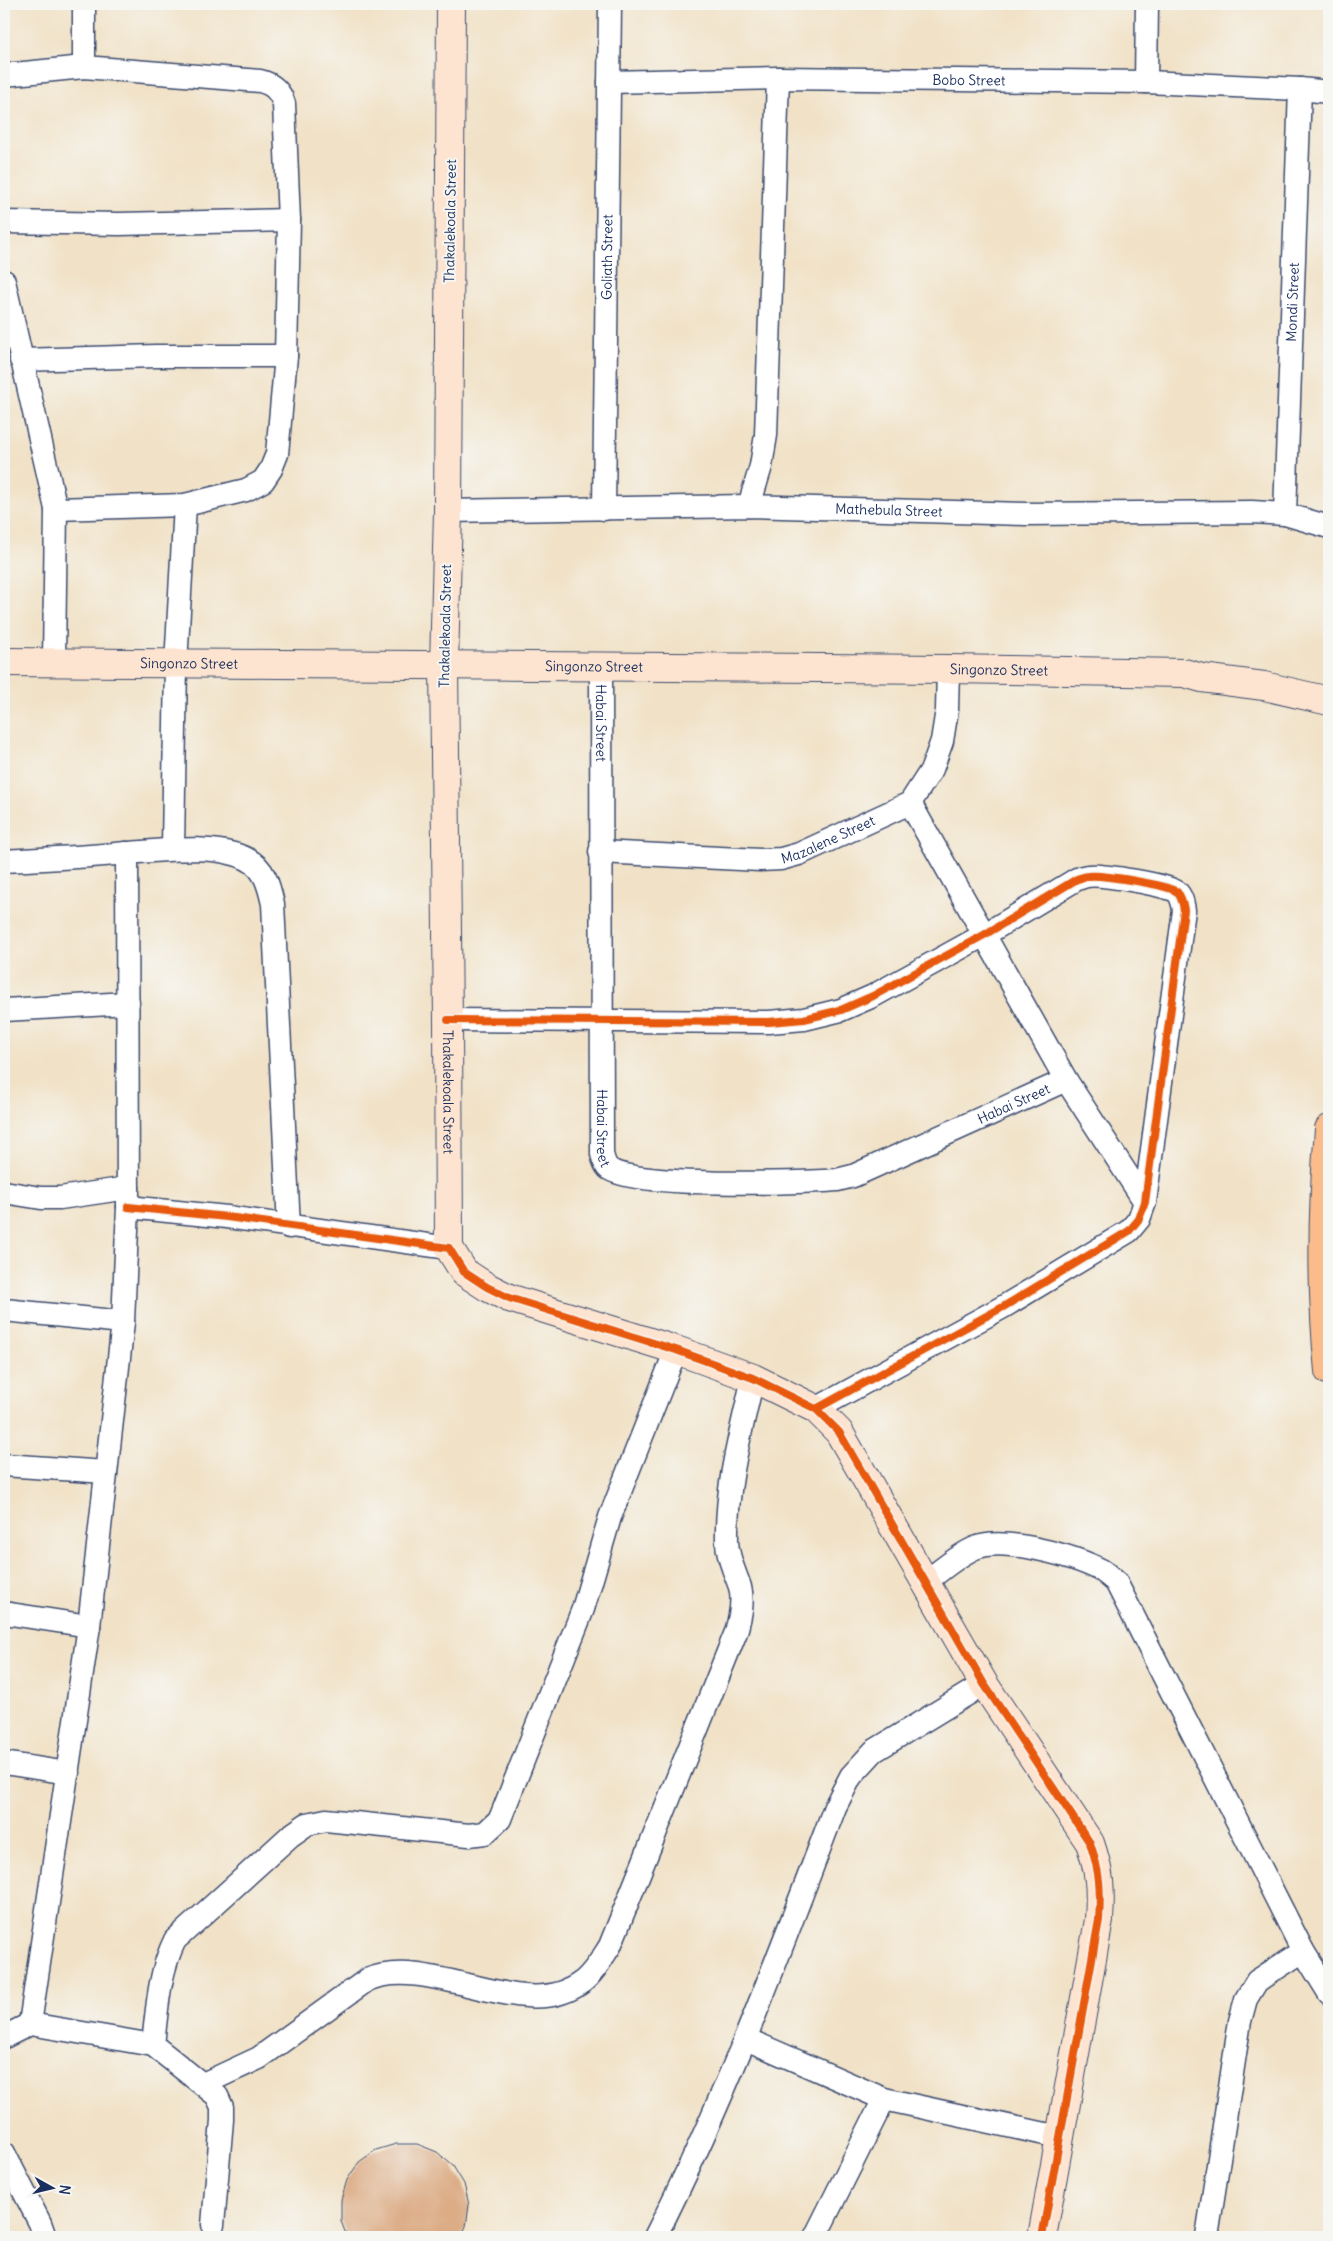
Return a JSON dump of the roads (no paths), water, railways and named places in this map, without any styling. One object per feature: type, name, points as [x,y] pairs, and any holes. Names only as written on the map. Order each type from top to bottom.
[{"type":"main road","points":[[1329,1129],[1325,1170],[1323,1235],[1325,1328],[1329,1371]]},
{"type":"street","points":[[84,4],[84,67]]},
{"type":"street","name":"Thakalekoala Street","points":[[449,1248],[444,666],[448,511],[451,4]]},
{"type":"street","name":"Goliath Street","points":[[604,509],[610,4]]},
{"type":"street","points":[[1146,82],[1148,4]]},
{"type":"street","points":[[4,75],[84,67],[260,80],[268,83],[282,96],[284,104],[289,220],[286,356],[277,454],[271,468],[263,481],[246,490],[185,505],[56,509]]},
{"type":"street","points":[[749,506],[761,466],[766,435],[778,78]]},
{"type":"street","name":"Bobo Street","points":[[609,82],[778,78],[1146,82],[1329,92]]},
{"type":"street","name":"Mondi Street","points":[[1285,514],[1300,89]]},
{"type":"street","points":[[4,222],[119,224],[289,220]]},
{"type":"street","points":[[4,281],[20,360],[56,509],[54,661]]},
{"type":"street","points":[[20,360],[156,356],[286,356]]},
{"type":"street","points":[[173,848],[176,664],[185,505]]},
{"type":"street","name":"Mathebula Street","points":[[448,511],[749,506],[1026,514],[1252,512],[1285,514],[1329,527]]},
{"type":"street","name":"Singonzo Street","points":[[4,662],[948,669],[1184,673],[1202,678],[1264,686],[1329,701]]},
{"type":"street","name":"Habai Street","points":[[601,667],[600,1022],[602,1154],[608,1168],[622,1175],[639,1178],[693,1182],[837,1180],[853,1176],[1066,1080]]},
{"type":"street","name":"Singonzo Street","points":[[1184,673],[1203,668],[1218,668],[1266,673],[1329,688]]},
{"type":"street","points":[[948,669],[947,710],[942,741],[932,769],[910,803],[1066,1080],[1144,1202]]},
{"type":"street","name":"Mazalene Street","points":[[600,852],[760,860],[782,859],[799,854],[910,803]]},
{"type":"street","points":[[4,861],[173,848],[225,853],[247,859],[261,870],[268,884],[272,904],[282,1052],[290,1227]]},
{"type":"street","points":[[30,2024],[89,1626],[123,1322],[128,1198],[127,853]]},
{"type":"street","points":[[448,1020],[769,1022],[804,1018],[841,1010],[873,996],[984,935],[1077,879],[1089,876],[1161,886],[1176,891],[1182,899],[1184,910],[1144,1202],[1140,1218],[1129,1231],[1003,1307],[816,1409]]},
{"type":"street","points":[[4,1010],[128,1003]]},
{"type":"street","points":[[4,1192],[42,1198],[128,1198],[290,1227],[449,1248],[464,1272],[486,1287],[509,1298],[676,1350],[754,1378],[816,1409],[839,1432],[984,1684],[1090,1843],[1098,1867],[1101,1889],[1098,1920],[1042,2237]]},
{"type":"street","points":[[4,1310],[123,1322]]},
{"type":"street","points":[[152,2045],[167,1955],[175,1940],[290,1836],[307,1824],[326,1820],[470,1835],[485,1833],[500,1819],[583,1609],[610,1517],[676,1350]]},
{"type":"street","points":[[203,2084],[259,2058],[366,1980],[381,1974],[415,1974],[532,1997],[561,1993],[582,1982],[597,1967],[610,1946],[736,1632],[742,1610],[740,1589],[733,1570],[727,1542],[728,1504],[733,1467],[754,1378]]},
{"type":"street","points":[[4,1465],[106,1472]]},
{"type":"street","points":[[924,1582],[974,1548],[992,1543],[1015,1544],[1087,1564],[1103,1572],[1116,1582],[1303,1951],[1329,1993]]},
{"type":"street","points":[[4,1613],[89,1626]]},
{"type":"street","points":[[655,2237],[689,2170],[746,2039],[835,1807],[851,1776],[874,1751],[984,1684]]},
{"type":"street","points":[[4,1764],[68,1773]]},
{"type":"street","points":[[1207,2237],[1240,2021],[1246,1999],[1257,1980],[1303,1951]]},
{"type":"street","points":[[4,2037],[30,2024],[152,2045],[217,2096],[222,2107],[213,2225]]},
{"type":"street","points":[[746,2039],[884,2099],[1059,2137]]},
{"type":"street","points":[[815,2237],[884,2099]]},
{"type":"street","points":[[4,2153],[40,2222],[45,2237]]}]
